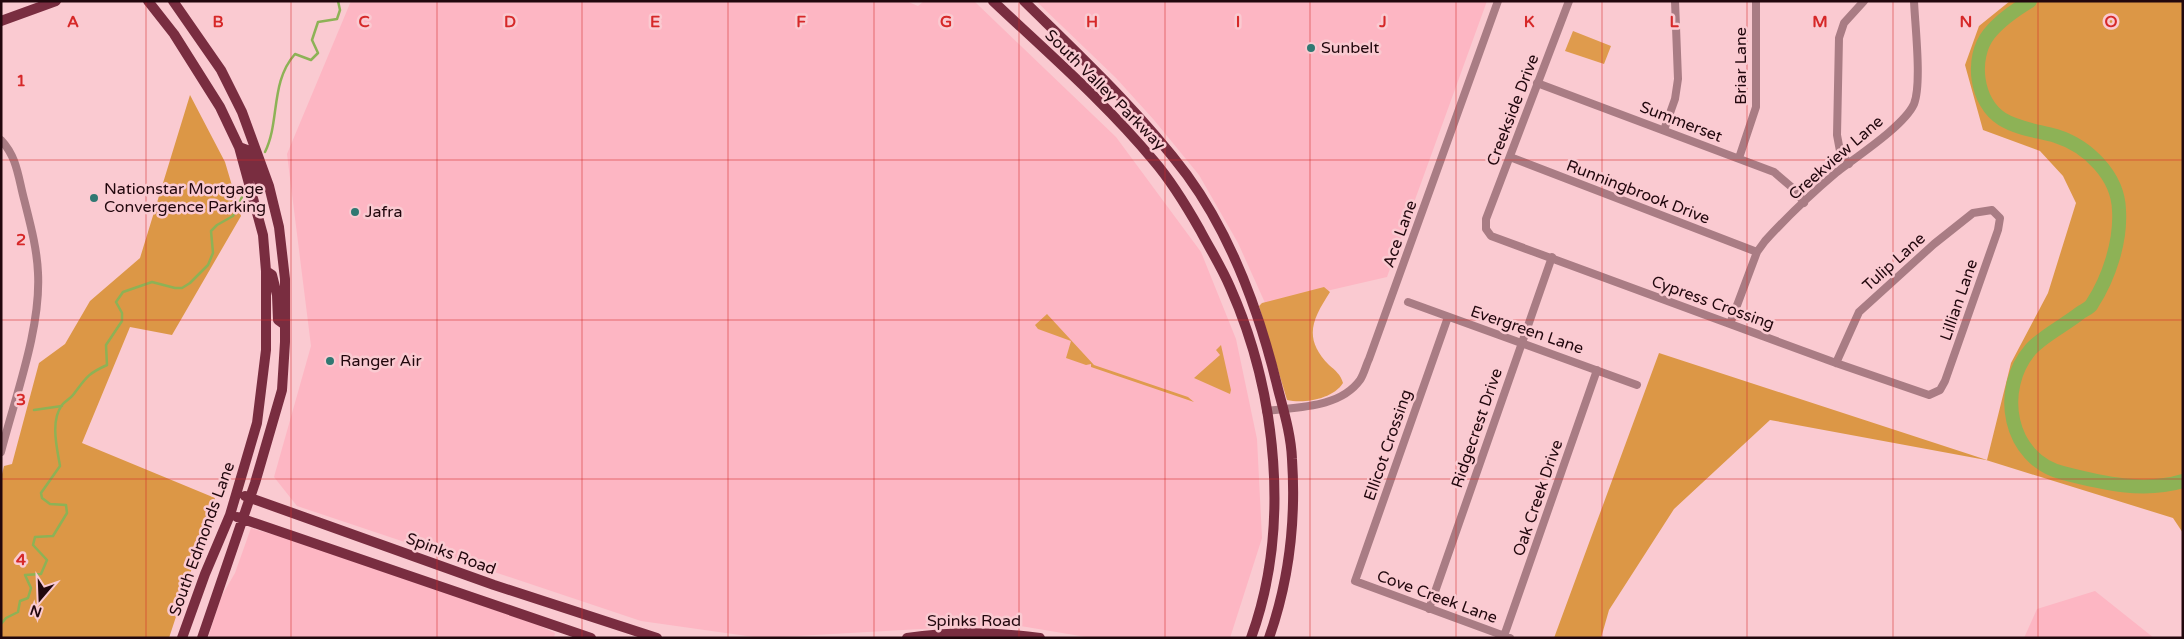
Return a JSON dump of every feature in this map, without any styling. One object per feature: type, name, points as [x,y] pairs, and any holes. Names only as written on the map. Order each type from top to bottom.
[{"type":"main road","points":[[1,21],[56,1]]},
{"type":"main road","name":"South Edmonds Lane","points":[[148,1],[174,34],[220,107],[239,147],[263,235],[266,271],[267,320],[257,424],[230,515],[204,574],[182,638]]},
{"type":"main road","name":"South Edmonds Lane","points":[[173,1],[221,70],[242,112],[269,186],[279,226],[285,279],[282,390],[250,499],[202,638]]},
{"type":"main road","name":"South Valley Parkway","points":[[993,1],[1116,119],[1155,162],[1192,216],[1231,288],[1256,359],[1271,437],[1276,502],[1265,591],[1251,638]]},
{"type":"main road","name":"South Valley Parkway","points":[[1024,1],[1130,106],[1188,176],[1239,266],[1257,314],[1289,428],[1292,459],[1293,503],[1285,583],[1269,638]]},
{"type":"main road","points":[[239,147],[247,150],[260,184],[269,186]]},
{"type":"main road","points":[[1192,216],[1206,206]]},
{"type":"main road","points":[[266,271],[272,275],[275,284],[278,320],[285,325]]},
{"type":"main road","name":"Spinks Road","points":[[237,493],[494,585],[657,638]]},
{"type":"main road","name":"Spinks Road","points":[[230,515],[591,638]]},
{"type":"main road","name":"Spinks Road","points":[[907,638],[938,634],[988,633],[1040,638]]},
{"type":"street","name":"Ace Lane","points":[[1266,411],[1314,405],[1339,398],[1359,381],[1369,359],[1498,1]]},
{"type":"street","name":"Creekside Drive","points":[[1486,229],[1486,219],[1568,1]]},
{"type":"street","points":[[1664,130],[1678,79],[1675,1]]},
{"type":"street","name":"Briar Lane","points":[[1739,158],[1756,108],[1756,1]]},
{"type":"street","points":[[1849,164],[1840,151],[1837,136],[1839,38],[1844,23],[1864,1]]},
{"type":"street","name":"Creekview Lane","points":[[1730,324],[1757,252],[1776,229],[1804,202],[1900,121],[1914,104],[1917,82],[1914,1]]},
{"type":"street","name":"Summerset","points":[[1537,84],[1774,172],[1795,190],[1804,202]]},
{"type":"street","points":[[1,140],[15,160],[35,251],[38,279],[38,298],[32,332],[1,452]]},
{"type":"street","name":"Runningbrook Drive","points":[[1510,157],[1757,252]]},
{"type":"street","name":"Tulip Lane","points":[[1836,363],[1856,317],[1865,307],[1964,219],[1985,209],[1992,210],[1993,213]]},
{"type":"street","name":"Lillian Lane","points":[[1934,394],[1940,390],[1952,364],[1998,230],[2000,218],[1993,213]]},
{"type":"street","name":"Cypress Crossing","points":[[1486,229],[1491,236],[1920,393],[1934,394]]},
{"type":"street","name":"Ridgecrest Drive","points":[[1429,609],[1552,258]]},
{"type":"street","name":"Evergreen Lane","points":[[1408,302],[1637,385]]},
{"type":"street","name":"Ellicot Crossing","points":[[1355,582],[1448,317]]},
{"type":"street","name":"Oak Creek Drive","points":[[1507,637],[1598,370]]},
{"type":"street","name":"Cove Creek Lane","points":[[1355,582],[1507,637]]},
{"type":"shaded area","points":[[351,1],[906,1],[918,6],[924,1],[974,1],[1116,137],[1201,252],[1236,339],[1257,439],[1262,538],[1230,638],[1092,638],[1009,624],[761,638],[641,621],[297,506],[274,477],[311,346],[287,154]]},
{"type":"shaded area","points":[[1036,1],[1487,1],[1387,277],[1266,305],[1238,243],[1199,175],[1154,120],[1116,78]]},
{"type":"shaded area","points":[[2010,1],[2183,1],[2183,533],[2173,518],[1986,460],[1770,420],[1674,509],[1609,610],[1601,638],[1554,638],[1659,353],[1987,460],[2011,363],[2048,293],[2076,203],[2063,176],[2040,151],[1983,130],[1965,65],[1979,26]]},
{"type":"shaded area","points":[[1573,31],[1611,46],[1604,64],[1565,51]]},
{"type":"shaded area","points":[[190,95],[225,162],[241,216],[172,335],[130,327],[82,443],[215,498],[169,638],[1,638],[1,478],[4,466],[12,464],[39,363],[65,344],[90,301],[140,258]]},
{"type":"shaded area","points":[[1324,287],[1330,292],[1315,320],[1313,337],[1321,355],[1338,373],[1343,383],[1332,393],[1318,399],[1310,401],[1287,400],[1259,306],[1262,303]]},
{"type":"shaded area","points":[[1047,314],[1094,365],[1188,397],[1194,402],[1091,367],[1091,364],[1086,365],[1066,358],[1071,341],[1038,329],[1035,325]]},
{"type":"shaded area","points":[[1221,345],[1231,390],[1230,394],[1194,378],[1220,355],[1216,350]]},
{"type":"shaded area","points":[[251,528],[292,540],[538,625],[555,633],[554,638],[208,638],[221,597],[235,573]]},
{"type":"shaded area","points":[[2095,591],[2154,638],[2024,638],[2037,609]]},
{"type":"waterway","points":[[265,152],[270,140],[278,89],[287,65],[295,54],[311,60],[318,53],[312,40],[318,22],[337,19],[340,10],[338,1]]},
{"type":"waterway","points":[[2030,1],[1998,24],[1983,44],[1979,55],[1978,67],[1981,91],[1993,112],[2002,119],[2022,127],[2056,136],[2079,147],[2090,155],[2107,174],[2113,186],[2117,197],[2119,222],[2116,247],[2109,271],[2091,305],[2036,344],[2020,365],[2014,383],[2011,402],[2013,421],[2019,438],[2030,453],[2044,465],[2063,473],[2123,485],[2153,486],[2183,481]]},
{"type":"waterway","points":[[1,624],[6,618],[18,612],[20,601],[28,598],[31,588],[25,575],[41,574],[47,560],[33,545],[35,537],[53,536],[67,513],[66,505],[50,504],[42,498],[41,493],[60,466],[55,435],[56,419],[62,405],[87,377],[107,365],[106,345],[122,321],[122,313],[116,302],[123,292],[152,282],[175,288],[182,288],[190,283],[208,265],[213,253],[211,231],[217,225],[233,216],[242,197]]},
{"type":"waterway","points":[[34,410],[62,406]]},
{"type":"place","name":"Sunbelt","points":[[1311,48]]},
{"type":"place","name":"Nationstar Mortgage Convergence Parking","points":[[94,198]]},
{"type":"place","name":"Jafra","points":[[355,212]]},
{"type":"place","name":"Ranger Air","points":[[330,361]]}]
